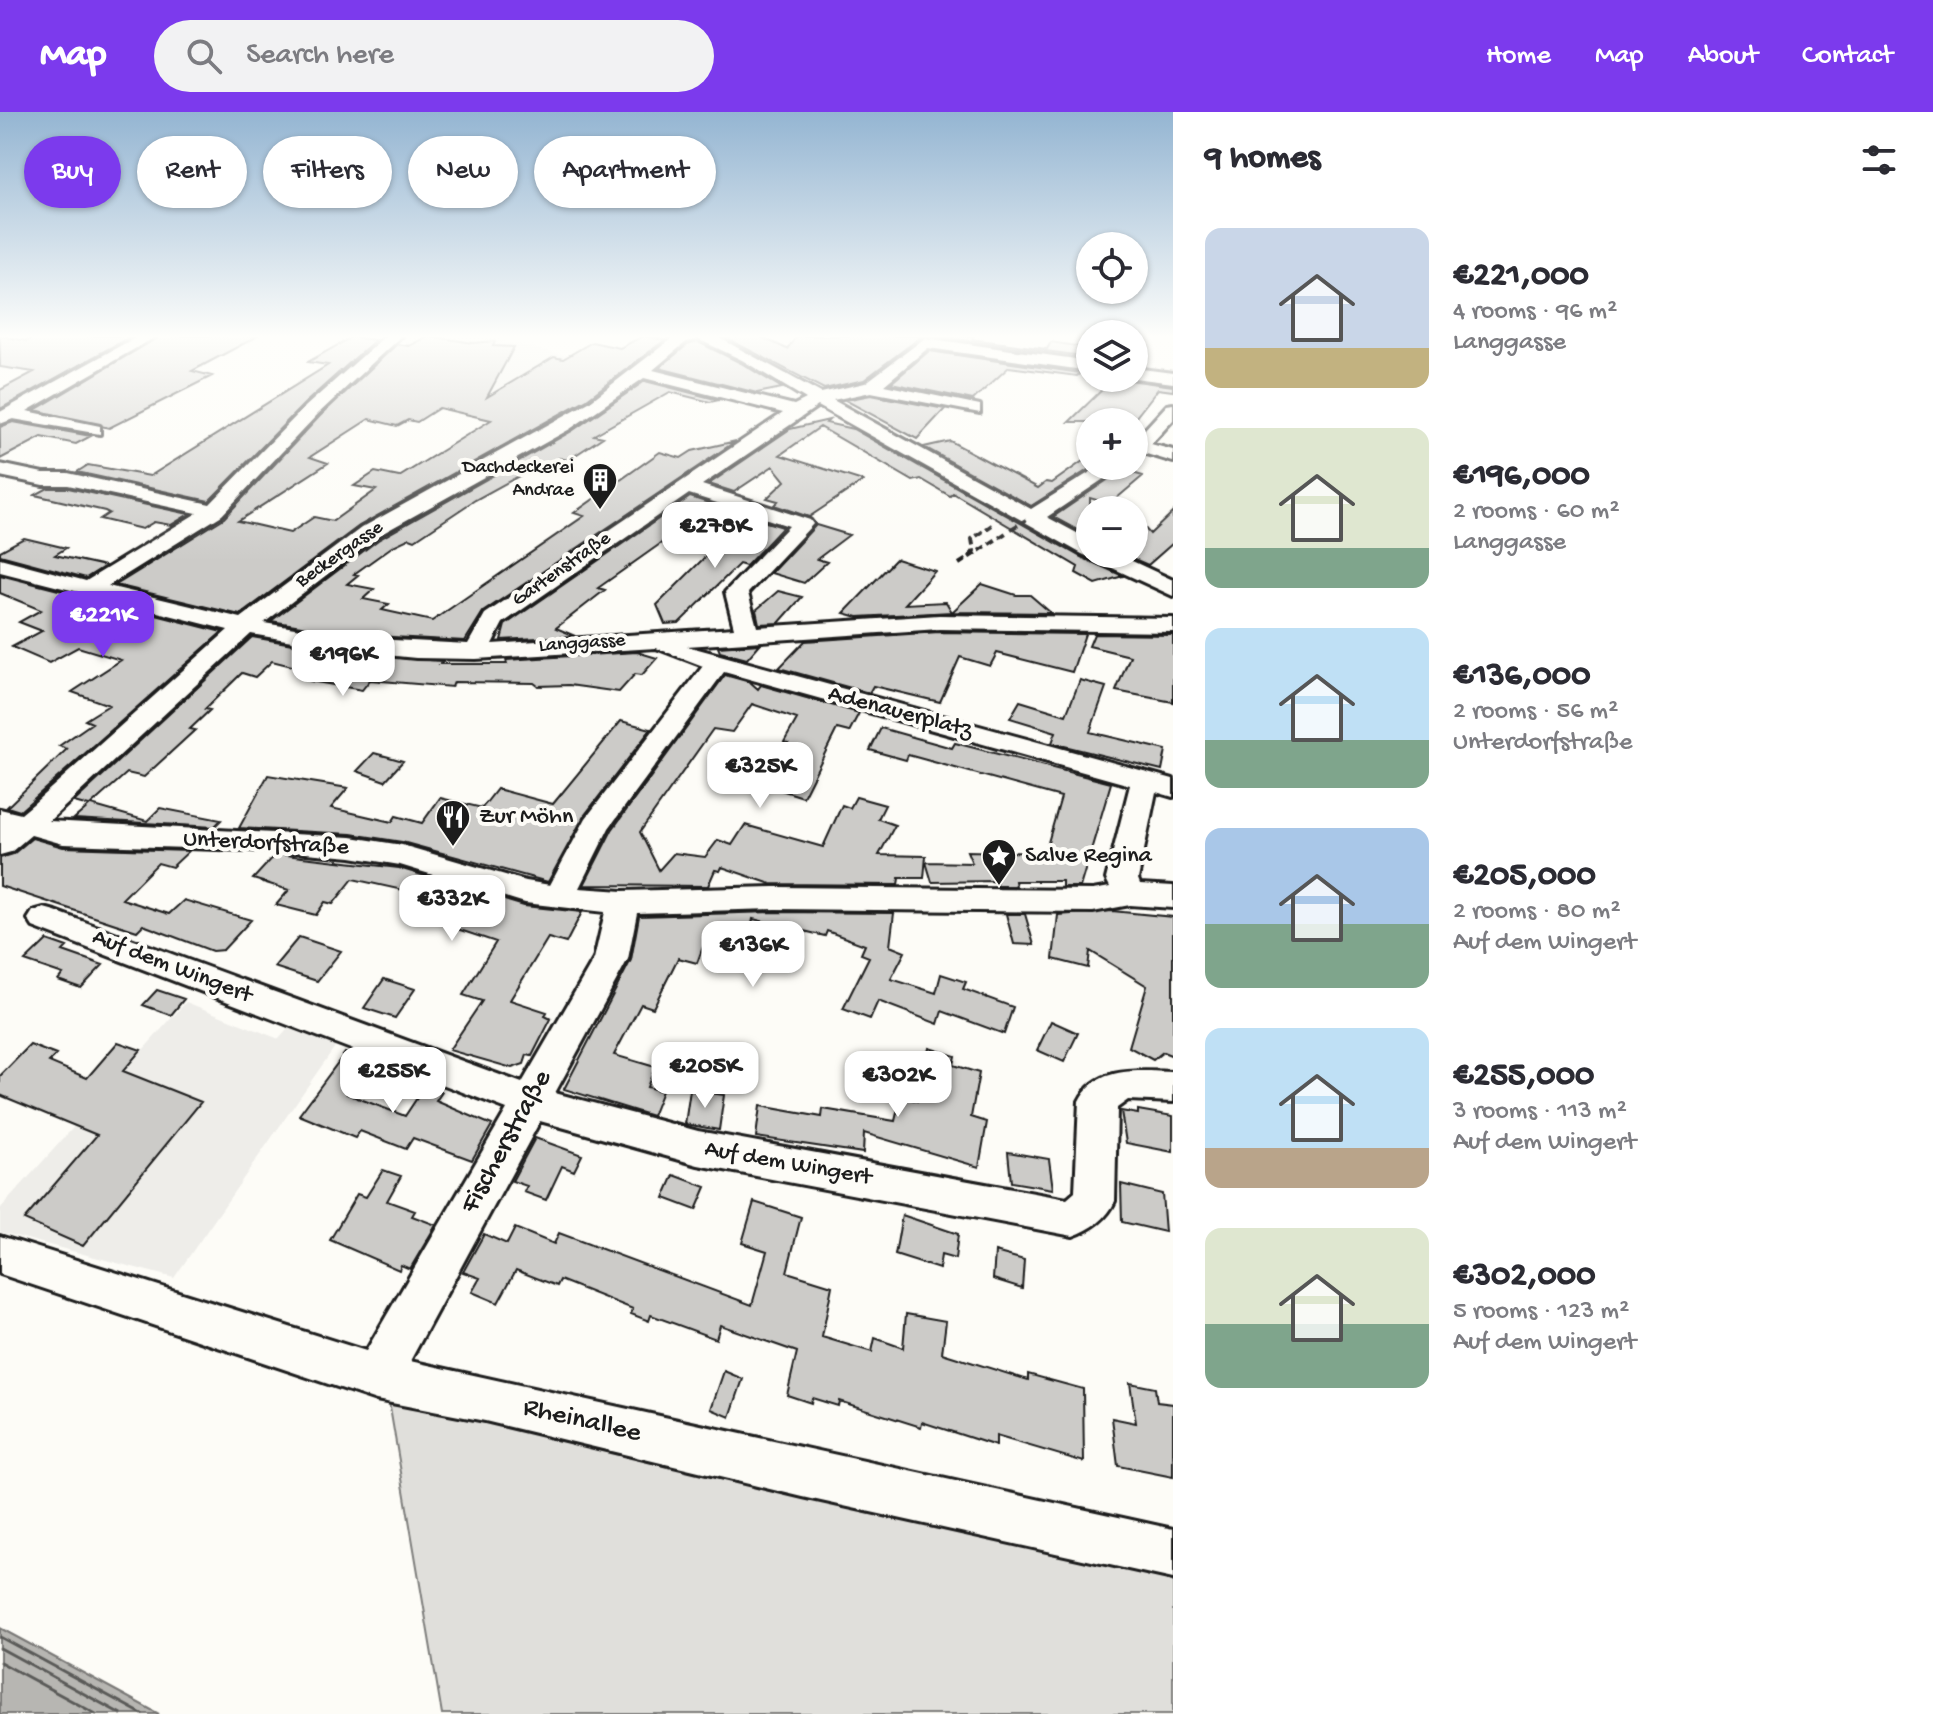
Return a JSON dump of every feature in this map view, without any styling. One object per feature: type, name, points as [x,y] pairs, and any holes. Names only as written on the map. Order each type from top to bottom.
[{"type":"street","points":[[90,588],[215,511],[311,411]]},
{"type":"street","name":"Beckergasse","points":[[8,830],[137,728],[244,625],[339,553],[385,523],[587,411]]},
{"type":"street","name":"Gartenstraße","points":[[476,652],[493,619],[797,411]]},
{"type":"street","points":[[839,411],[1076,541]]},
{"type":"street","points":[[1148,437],[1171,411]]},
{"type":"street","points":[[5,416],[94,430]]},
{"type":"street","points":[[1148,452],[1173,456]]},
{"type":"street","points":[[0,470],[43,479],[68,479],[215,511]]},
{"type":"street","points":[[1033,517],[1091,480]]},
{"type":"street","points":[[684,486],[803,524],[736,592],[747,632]]},
{"type":"street","name":"Langgasse","points":[[0,565],[244,625],[412,653],[476,652],[747,632],[939,622],[1173,625]]},
{"type":"street","points":[[1129,568],[1173,589]]},
{"type":"street","name":"Adenauerplatz","points":[[658,638],[679,651],[718,663],[1173,788]]},
{"type":"street","points":[[559,897],[596,825],[718,663]]},
{"type":"street","points":[[1130,894],[1122,879],[1145,780]]},
{"type":"street","name":"Unterdorfstraße","points":[[8,830],[283,841],[351,847],[402,855],[525,892],[623,902],[775,898],[1093,901],[1130,894],[1173,897]]},
{"type":"street","name":"Fischerstraße","points":[[376,1377],[611,959],[623,902]]},
{"type":"street","name":"Auf dem Wingert","points":[[44,919],[529,1102],[698,1148],[1073,1218],[1095,1201],[1098,1101],[1122,1085],[1173,1087]]},
{"type":"street","name":"Rheinallee","points":[[0,1255],[376,1377],[485,1398],[803,1473],[1173,1554]]},
{"type":"shaded area","points":[[186,1002],[279,1039],[293,1023],[339,1041],[174,1278],[0,1232],[0,1209]]},
{"type":"shaded area","points":[[387,1390],[1173,1569],[1173,1714],[442,1714]]},
{"type":"water","points":[[0,1628],[159,1714],[0,1714]]},
{"type":"building","points":[[38,411],[143,411],[109,428]]},
{"type":"building","points":[[255,411],[297,411],[209,501],[77,472],[88,465],[150,476]]},
{"type":"building","points":[[326,411],[435,411],[417,422],[408,420],[397,426],[369,419],[310,457],[328,463],[238,521],[290,533],[314,517],[333,521],[376,490],[354,486],[375,472],[399,477],[491,420],[451,411],[566,411],[359,526],[240,615],[116,585],[224,518]]},
{"type":"building","points":[[602,411],[637,411],[594,435],[603,437],[568,460],[559,458],[545,467],[539,465],[475,500],[415,540],[410,538],[393,546],[354,574],[358,575],[347,584],[374,589],[363,599],[389,604],[382,610],[432,621],[584,516],[574,513],[660,452],[681,458],[692,451],[736,441],[483,612],[465,641],[356,635],[271,621],[378,540],[572,431]]},
{"type":"building","points":[[865,411],[943,411],[917,439]]},
{"type":"building","points":[[829,420],[826,423],[853,429],[1076,554],[1076,566],[953,493],[950,496],[921,479],[913,481],[820,427],[780,455],[863,481],[809,517],[774,505],[778,501],[767,498],[785,481],[773,466],[734,492],[709,484],[790,429]]},
{"type":"building","points":[[13,422],[91,436],[76,444],[42,437],[0,459],[0,427]]},
{"type":"building","points":[[950,441],[1038,488],[1046,482],[1052,483],[1076,466],[1076,477],[1031,506],[924,447]]},
{"type":"building","points":[[1107,480],[1138,480],[1119,496],[1084,496]]},
{"type":"building","points":[[48,488],[68,488],[189,514],[171,525],[154,522],[142,529],[100,519],[109,513],[105,511],[35,495]]},
{"type":"building","points":[[690,497],[715,505],[598,588],[605,590],[556,628],[575,636],[501,640],[505,625]]},
{"type":"building","points":[[1076,501],[1076,529],[1053,517]]},
{"type":"building","points":[[1173,512],[1173,543],[1148,565],[1148,532],[1150,534]]},
{"type":"building","points":[[759,520],[783,527],[746,566],[739,564],[679,623],[665,624],[657,605],[730,532],[743,535]]},
{"type":"building","points":[[816,525],[849,535],[817,559],[827,562],[804,583],[771,573]]},
{"type":"building","points":[[24,538],[66,548],[55,555],[105,566],[86,578],[0,555],[0,551]]},
{"type":"building","points":[[896,559],[935,571],[905,604],[946,602],[952,612],[858,617],[844,613]]},
{"type":"building","points":[[1078,568],[1105,568],[1123,576],[1096,584],[1076,573]]},
{"type":"building","points":[[0,575],[222,632],[20,811],[7,807],[67,749],[59,746],[92,723],[85,720],[109,705],[72,692],[121,660],[78,647],[49,663],[12,647],[42,631],[19,622],[41,610],[0,593]]},
{"type":"building","points":[[982,584],[1016,595],[1030,595],[1051,613],[952,612]]},
{"type":"building","points":[[778,591],[802,597],[779,623],[759,624],[756,610]]},
{"type":"building","points":[[939,632],[1085,634],[1072,672],[997,653],[990,666],[960,657],[940,702],[873,686],[869,693],[779,668],[805,641]]},
{"type":"building","points":[[1094,634],[1173,635],[1173,702],[1116,691],[1130,656],[1089,646]]},
{"type":"building","points":[[252,637],[356,655],[443,661],[440,664],[507,664],[506,660],[637,652],[657,658],[642,675],[635,674],[619,692],[569,685],[538,686],[534,683],[454,682],[452,687],[370,680],[362,690],[311,681],[320,673],[272,661],[255,677],[242,673],[205,709],[210,710],[190,729],[195,730],[144,777],[127,773],[91,805],[147,821],[160,808],[221,820],[214,827],[74,819],[89,806],[74,802]]},
{"type":"building","points":[[760,644],[747,659],[720,652],[718,647]]},
{"type":"building","points":[[725,675],[750,682],[758,689],[761,685],[859,713],[849,732],[837,729],[803,797],[765,785],[797,719],[752,704],[732,732],[713,729],[640,832],[659,870],[674,853],[705,857],[718,840],[732,845],[745,825],[823,847],[842,805],[850,808],[856,797],[885,805],[878,819],[895,825],[879,855],[926,856],[924,878],[899,878],[898,885],[771,884],[722,867],[720,871],[715,870],[708,886],[584,885],[612,830]]},
{"type":"building","points":[[1080,680],[1106,687],[1090,732],[1166,750],[1162,770],[1052,743],[1056,732],[1010,718],[1020,701],[1066,715]]},
{"type":"building","points":[[621,721],[651,729],[584,816],[548,882],[402,842],[351,834],[239,828],[268,775],[348,788],[331,808],[392,822],[396,816],[422,823],[440,798],[482,808],[497,789],[553,804]]},
{"type":"building","points":[[881,728],[952,748],[955,743],[1111,783],[1080,887],[1062,887],[1062,881],[1015,881],[1016,886],[997,886],[996,881],[932,882],[926,862],[972,863],[967,851],[1045,853],[1061,797],[908,755],[906,760],[870,750]]},
{"type":"building","points":[[374,753],[403,761],[385,781],[357,771]]},
{"type":"building","points":[[32,838],[63,847],[189,851],[172,867],[158,863],[122,899],[169,914],[184,900],[251,920],[223,950],[212,951],[143,925],[137,931],[0,886],[0,858],[13,854]]},
{"type":"building","points":[[276,854],[399,868],[524,906],[582,912],[566,943],[548,938],[510,1000],[547,1012],[545,1016],[551,1019],[532,1056],[527,1055],[524,1064],[512,1068],[449,1050],[482,1001],[463,995],[496,942],[448,926],[457,914],[407,898],[412,892],[353,879],[333,904],[325,902],[316,915],[276,905],[289,890],[253,879]]},
{"type":"building","points":[[1112,911],[1173,917],[1173,1056],[1163,1052],[1153,1060],[1129,1047],[1147,986],[1090,951],[1088,968],[1053,959],[1058,915]]},
{"type":"building","points":[[894,913],[890,946],[905,952],[891,979],[936,993],[941,974],[966,982],[963,989],[1013,1007],[1004,1034],[942,1011],[938,1024],[878,1001],[870,1019],[843,1009],[869,957],[861,954],[865,945],[827,931],[825,936],[753,919],[750,935],[738,955],[714,949],[715,943],[711,942],[708,948],[703,947],[697,963],[678,958],[653,1008],[641,1004],[614,1055],[655,1067],[647,1087],[662,1091],[652,1116],[564,1089],[631,960],[639,916]]},
{"type":"building","points":[[1006,914],[1025,914],[1034,945],[1014,944]]},
{"type":"building","points":[[299,937],[341,951],[317,981],[274,967]]},
{"type":"building","points":[[47,940],[67,947],[63,951],[103,965],[81,988],[58,980],[63,974],[25,961]]},
{"type":"building","points":[[384,979],[415,989],[395,1018],[364,1008]]},
{"type":"building","points":[[157,990],[184,999],[171,1015],[143,1005]]},
{"type":"building","points":[[1051,1021],[1078,1033],[1064,1062],[1037,1050]]},
{"type":"building","points":[[118,1042],[141,1050],[123,1071],[201,1102],[83,1246],[24,1220],[97,1135],[0,1095],[0,1076],[30,1045],[56,1055],[49,1062],[87,1078]]},
{"type":"building","points":[[929,1048],[955,1056],[953,1065],[979,1073],[971,1117],[987,1122],[979,1167],[864,1133],[863,1153],[756,1137],[760,1106],[822,1117],[823,1109],[895,1121],[901,1096],[917,1101]]},
{"type":"building","points":[[345,1053],[370,1062],[347,1094],[405,1116],[425,1086],[442,1092],[436,1101],[492,1125],[472,1160],[413,1138],[406,1149],[360,1131],[355,1138],[299,1115]]},
{"type":"building","points":[[690,1090],[724,1095],[719,1130],[685,1124]]},
{"type":"building","points":[[1138,1110],[1173,1116],[1173,1152],[1126,1143],[1121,1111],[1138,1114]]},
{"type":"building","points":[[535,1138],[582,1155],[574,1171],[562,1166],[546,1200],[524,1192],[527,1186],[512,1181]]},
{"type":"building","points":[[1008,1152],[1049,1159],[1053,1189],[1011,1182]]},
{"type":"building","points":[[383,1170],[401,1176],[387,1201],[415,1211],[412,1216],[436,1225],[410,1269],[401,1265],[399,1270],[330,1240],[357,1194],[366,1197]]},
{"type":"building","points":[[674,1175],[706,1187],[696,1210],[664,1198]]},
{"type":"building","points":[[1121,1184],[1162,1194],[1165,1232],[1122,1222]]},
{"type":"building","points":[[754,1202],[801,1217],[787,1272],[832,1286],[822,1337],[872,1352],[875,1338],[903,1348],[906,1314],[946,1321],[942,1353],[1028,1380],[1028,1374],[1083,1389],[1084,1462],[996,1436],[996,1446],[922,1422],[921,1427],[839,1401],[838,1406],[812,1398],[811,1403],[787,1395],[797,1352],[720,1325],[716,1339],[651,1315],[649,1321],[631,1314],[633,1309],[560,1280],[557,1286],[516,1270],[498,1303],[472,1292],[480,1278],[463,1272],[484,1234],[507,1244],[515,1228],[554,1244],[559,1233],[752,1305],[767,1251],[742,1243]]},
{"type":"building","points":[[902,1215],[958,1234],[955,1259],[941,1255],[939,1269],[895,1255]]},
{"type":"building","points":[[995,1252],[1024,1260],[1022,1288],[993,1279]]},
{"type":"building","points":[[724,1371],[743,1379],[730,1417],[711,1409]]},
{"type":"building","points":[[1130,1383],[1155,1388],[1157,1402],[1173,1404],[1173,1477],[1118,1466],[1112,1418],[1136,1423]]},
{"type":"railway","points":[[1011,529],[1026,520]]},
{"type":"railway","points":[[970,556],[974,551],[972,539],[992,525]]},
{"type":"railway","points":[[959,564],[1006,533]]},
{"type":"place","name":"Dachdeckerei Andrae","points":[[600,511]]},
{"type":"place","name":"Zur Möhn","points":[[453,848]]},
{"type":"place","name":"Salve Regina","points":[[999,887]]}]
